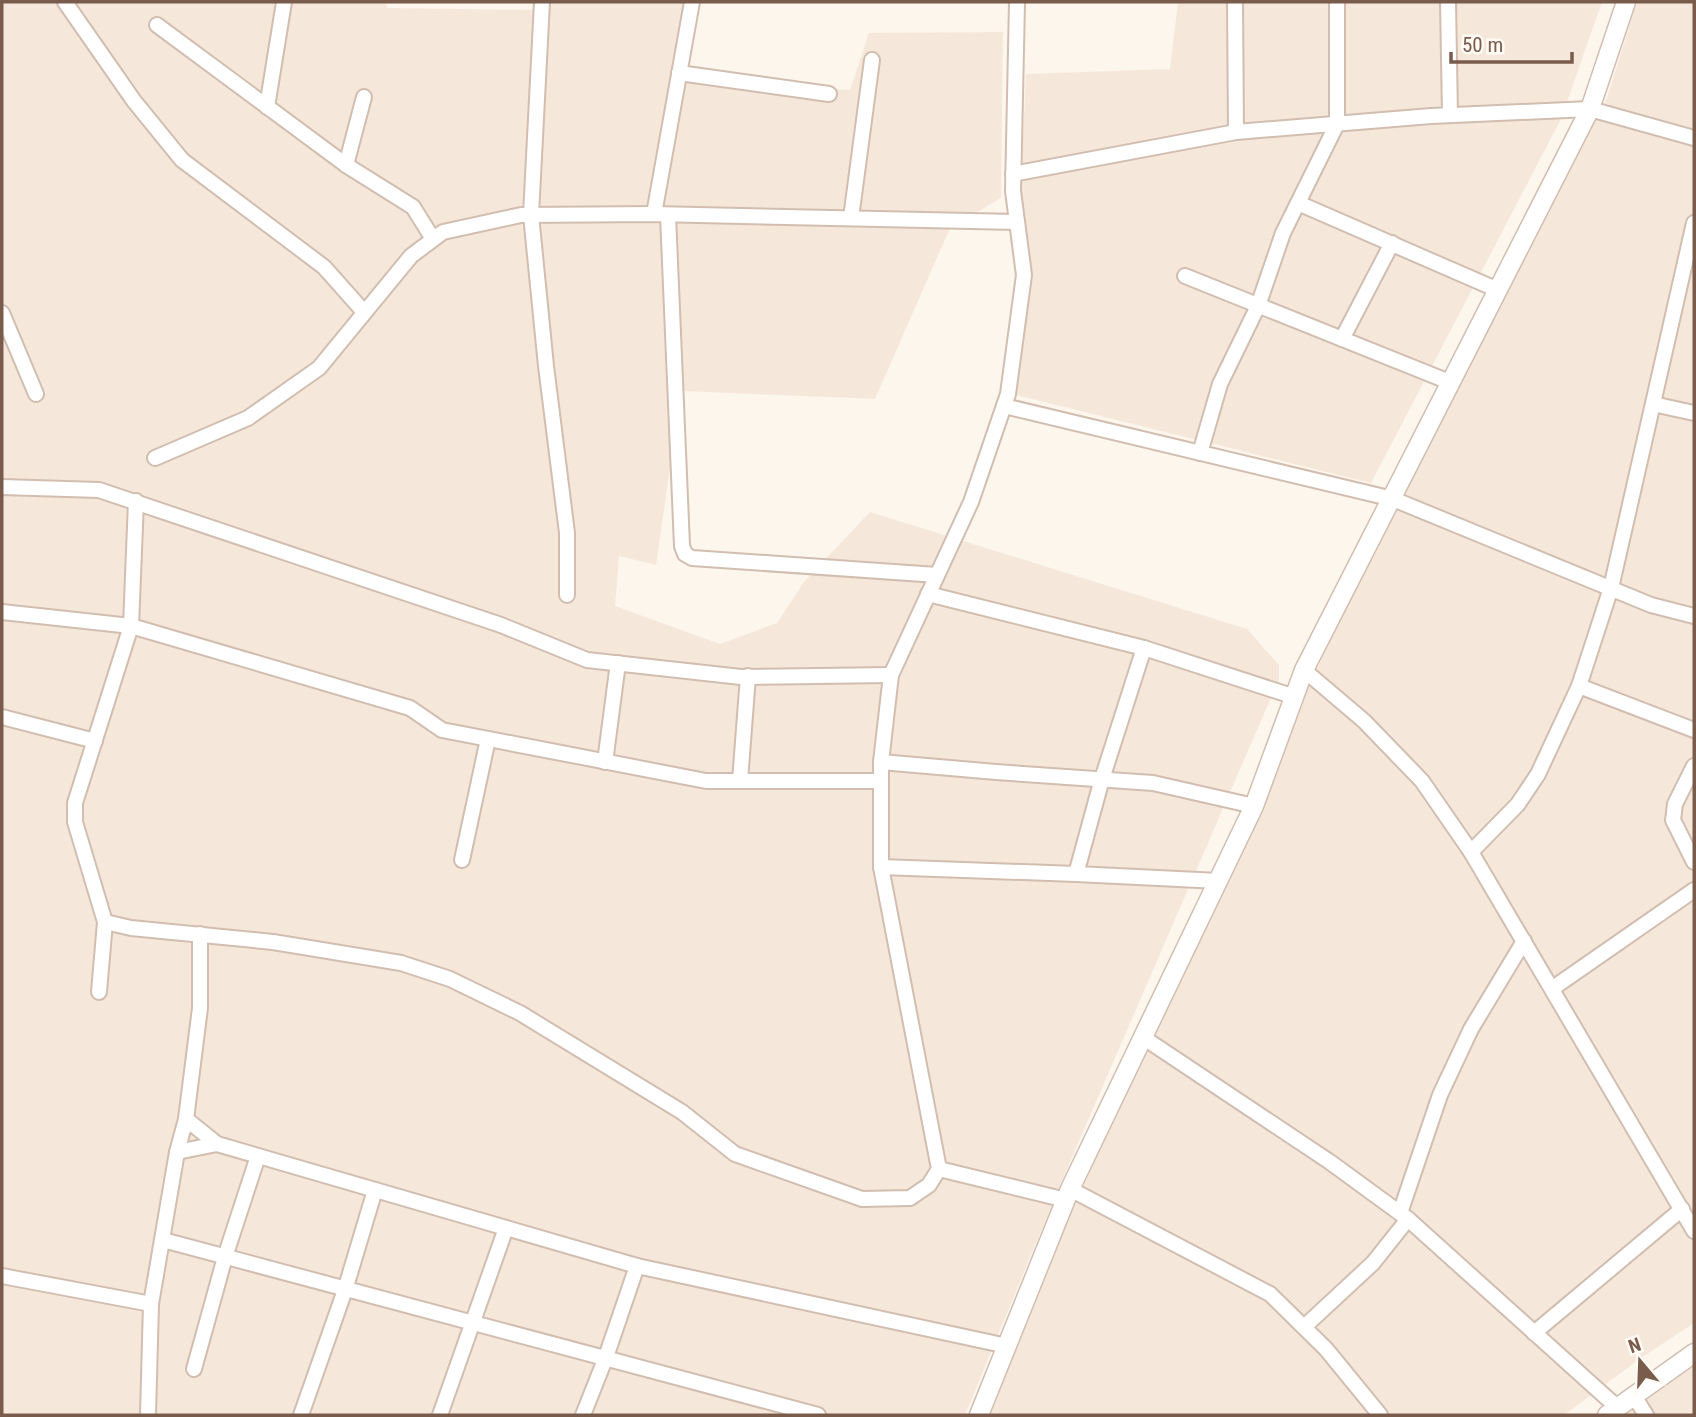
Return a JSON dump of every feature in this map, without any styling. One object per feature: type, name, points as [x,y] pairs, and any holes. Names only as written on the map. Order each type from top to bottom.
[{"type":"street","points":[[65,2],[134,101],[182,160],[324,267],[364,312]]},
{"type":"street","points":[[267,107],[284,2]]},
{"type":"street","points":[[542,2],[531,215],[545,366],[567,533],[568,595]]},
{"type":"street","points":[[692,2],[679,73],[661,215],[682,546],[685,554],[692,558],[937,575]]},
{"type":"street","points":[[105,922],[131,928],[273,942],[401,962],[450,979],[520,1013],[671,1105],[734,1154],[862,1199],[910,1198],[929,1185],[939,1169],[881,867],[881,762],[891,675],[971,502],[1008,394],[1024,275],[1013,174],[1017,2]]},
{"type":"street","points":[[1235,2],[1236,132]]},
{"type":"street","points":[[1200,453],[1220,384],[1258,306],[1283,233],[1337,124],[1337,2]]},
{"type":"street","points":[[1448,2],[1450,116]]},
{"type":"street","points":[[979,1415],[1068,1194],[1254,806],[1304,670],[1590,109],[1626,2]]},
{"type":"street","points":[[157,25],[346,165],[413,207],[433,239]]},
{"type":"street","points":[[850,218],[872,60]]},
{"type":"street","points":[[679,73],[829,94]]},
{"type":"street","points":[[346,165],[364,97]]},
{"type":"street","points":[[1013,174],[1236,132],[1450,116],[1590,109],[1694,138]]},
{"type":"street","points":[[1298,203],[1498,290]]},
{"type":"street","points":[[155,458],[248,418],[319,368],[411,256],[443,232],[521,215],[1017,222]]},
{"type":"street","points":[[1471,852],[1518,804],[1538,775],[1579,685],[1611,588],[1694,223]]},
{"type":"street","points":[[1342,339],[1392,243]]},
{"type":"street","points":[[1185,276],[1451,383]]},
{"type":"street","points":[[2,313],[7,340],[36,394]]},
{"type":"street","points":[[1653,404],[1694,413]]},
{"type":"street","points":[[1004,406],[1393,499],[1651,605],[1694,616]]},
{"type":"street","points":[[2,487],[99,490],[501,625],[587,660],[748,676],[891,675]]},
{"type":"street","points":[[99,992],[105,922],[75,822],[75,803],[131,626],[136,501]]},
{"type":"street","points":[[928,594],[1144,648],[1295,697]]},
{"type":"street","points":[[2,612],[131,626],[410,708],[442,730],[605,762],[706,781],[881,781]]},
{"type":"street","points":[[1076,874],[1102,779],[1144,648]]},
{"type":"street","points":[[605,762],[618,663]]},
{"type":"street","points":[[1304,670],[1364,721],[1422,781],[1471,852],[1694,1231]]},
{"type":"street","points":[[740,781],[748,676]]},
{"type":"street","points":[[1579,685],[1694,730]]},
{"type":"street","points":[[2,717],[94,741]]},
{"type":"street","points":[[462,860],[488,739]]},
{"type":"street","points":[[881,762],[1153,783],[1254,806]]},
{"type":"street","points":[[1694,766],[1675,804],[1673,820],[1694,862]]},
{"type":"street","points":[[881,867],[1219,881]]},
{"type":"street","points":[[1553,988],[1694,890]]},
{"type":"street","points":[[148,1415],[151,1304],[177,1152],[186,1119],[200,1008],[200,934]]},
{"type":"street","points":[[1304,1328],[1373,1263],[1404,1216],[1440,1095],[1471,1029],[1524,941]]},
{"type":"street","points":[[1144,1038],[1330,1162],[1404,1216],[1534,1333],[1612,1411],[1694,1353]]},
{"type":"street","points":[[186,1119],[217,1144],[637,1266],[1007,1346]]},
{"type":"street","points":[[177,1152],[217,1144]]},
{"type":"street","points":[[194,1369],[225,1257],[258,1156]]},
{"type":"street","points":[[939,1169],[1068,1194],[1270,1294],[1326,1349],[1380,1415]]},
{"type":"street","points":[[301,1415],[345,1290],[375,1190]]},
{"type":"street","points":[[1534,1333],[1682,1209]]},
{"type":"street","points":[[440,1415],[506,1228]]},
{"type":"street","points":[[163,1240],[818,1415]]},
{"type":"street","points":[[583,1415],[637,1266]]},
{"type":"street","points":[[2,1276],[151,1304]]},
{"type":"street","points":[[1634,1396],[1646,1415]]},
{"type":"shaded area","points":[[2,2],[386,2],[387,8],[536,10],[539,2],[691,2],[683,80],[850,90],[869,33],[1003,32],[1001,198],[950,228],[875,399],[681,391],[656,565],[619,556],[615,606],[720,644],[777,623],[804,582],[870,512],[1247,629],[1279,665],[1279,679],[1060,1185],[965,1415],[2,1415]]},
{"type":"shaded area","points":[[1178,2],[1602,2],[1561,119],[1371,483],[1008,393],[1014,329],[1026,74],[1170,69]]},
{"type":"shaded area","points":[[1637,2],[1694,2],[1694,1323],[1564,1415],[987,1415],[1039,1287],[1135,1068],[1317,669],[1395,504],[1607,98]]},
{"type":"shaded area","points":[[1694,1358],[1694,1415],[1614,1415]]}]
